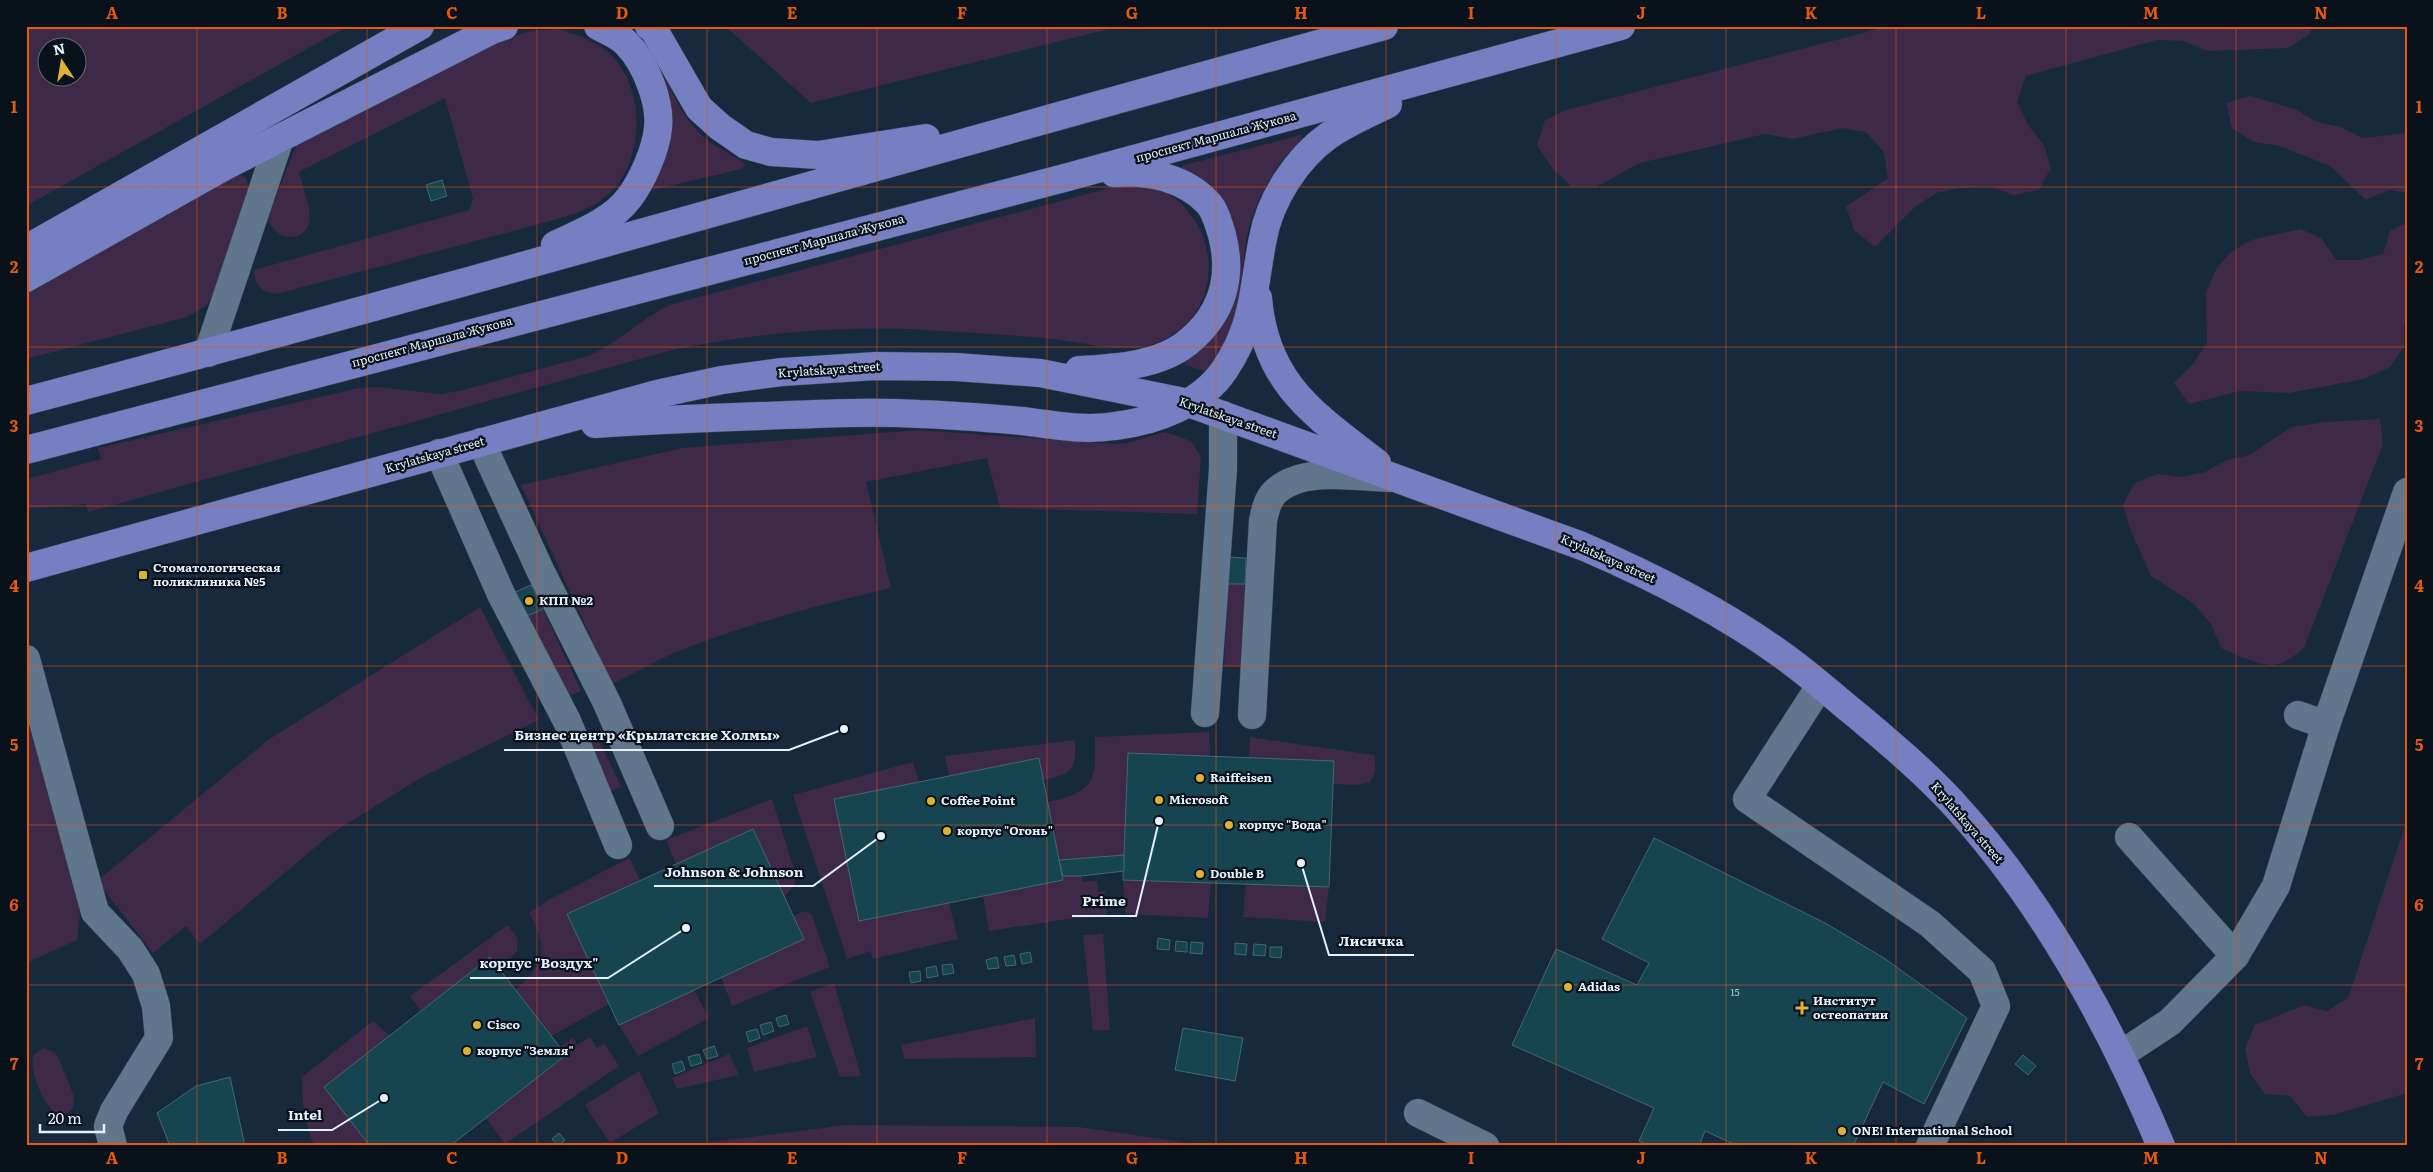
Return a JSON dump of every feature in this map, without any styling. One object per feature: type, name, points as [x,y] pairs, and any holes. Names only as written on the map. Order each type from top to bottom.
[{"type":"main road","points":[[26,250],[420,26]]},
{"type":"main road","points":[[26,278],[225,166],[492,30],[504,26]]},
{"type":"main road","points":[[491,276],[610,216],[629,199],[653,153],[659,127],[654,97],[646,70],[627,43],[598,26]]},
{"type":"main road","points":[[649,26],[699,108],[720,127],[746,145],[771,152],[818,155],[1039,120]]},
{"type":"main road","points":[[26,401],[491,276],[1039,120],[1384,26]]},
{"type":"main road","name":"проспект Маршала Жукова","points":[[26,450],[1068,177],[1463,71],[1621,26]]},
{"type":"main road","points":[[528,428],[632,421],[826,414],[918,414],[996,418],[1092,429],[1148,420],[1189,403],[1211,387],[1225,368],[1242,339],[1250,317],[1257,285],[1263,236],[1272,209],[1286,183],[1304,158],[1327,137],[1353,120],[1463,71]]},
{"type":"main road","points":[[1040,373],[1114,368],[1144,362],[1170,353],[1187,343],[1201,329],[1225,292],[1227,267],[1220,228],[1210,205],[1195,191],[1176,180],[1154,175],[1118,172],[1068,177]]},
{"type":"main road","points":[[1257,285],[1264,338],[1290,389],[1308,409],[1396,478]]},
{"type":"main road","name":"Krylatskaya street","points":[[26,568],[528,428],[712,382],[782,372],[885,366],[956,366],[1040,373],[1189,403],[1582,546],[1643,572],[1707,607],[1783,655],[1901,752],[1952,802],[1996,854],[2032,903],[2104,1022],[2161,1146]]},
{"type":"street","points":[[208,353],[280,138]]},
{"type":"street","points":[[1205,713],[1223,469],[1223,415]]},
{"type":"street","points":[[481,442],[541,572],[607,703],[660,826]]},
{"type":"street","points":[[439,454],[501,594],[566,721],[618,845]]},
{"type":"street","points":[[1252,715],[1263,521],[1267,504],[1275,492],[1293,482],[1315,476],[1396,478]]},
{"type":"street","points":[[2120,1055],[2170,1022],[2235,956],[2276,886],[2326,725],[2407,492]]},
{"type":"street","points":[[26,658],[95,912],[130,949],[146,974],[156,1006],[159,1038],[114,1111],[108,1126],[113,1146]]},
{"type":"street","points":[[1820,686],[1746,800],[1930,924],[1982,971],[1996,1006],[1930,1146]]},
{"type":"street","points":[[2298,715],[2326,725]]},
{"type":"street","points":[[2129,837],[2235,956]]},
{"type":"street","points":[[1418,1112],[1485,1146]]},
{"type":"shaded area","points":[[26,26],[348,26],[26,206]]},
{"type":"shaded area","points":[[725,26],[1121,26],[811,103]]},
{"type":"shaded area","points":[[1890,26],[2311,26],[2310,34],[2288,48],[2207,51],[2184,41],[2157,40],[2026,76],[2017,102],[2028,125],[2044,145],[2051,168],[2039,190],[2013,195],[1989,186],[1960,188],[1936,193],[1915,207],[1875,247],[1854,230],[1846,207],[1888,178],[1884,152],[1866,132],[1842,128],[1793,139],[1765,134],[1640,163],[1596,187],[1571,186],[1553,169],[1537,146],[1545,120],[1566,110]]},
{"type":"shaded area","points":[[557,29],[588,39],[608,52],[625,74],[632,92],[636,112],[636,133],[633,153],[626,172],[615,188],[600,201],[584,210],[554,220],[277,294],[263,290],[257,284],[254,270],[469,210],[473,199],[445,98],[299,172],[308,204],[309,222],[306,230],[301,234],[294,237],[281,235],[271,225],[268,217],[297,143],[497,41],[531,31]]},
{"type":"shaded area","points":[[663,78],[666,79],[680,107],[698,132],[714,145],[744,163],[745,166],[741,169],[653,190],[651,186]]},
{"type":"shaded area","points":[[2250,96],[2297,110],[2317,122],[2341,127],[2363,138],[2407,133],[2407,193],[2389,190],[2366,200],[2330,166],[2280,146],[2254,142],[2232,128],[2226,103]]},
{"type":"shaded area","points":[[1301,135],[1303,139],[1274,172],[1259,199],[1246,241],[1239,298],[1233,321],[1224,343],[1205,371],[1185,365],[1183,362],[1212,338],[1224,322],[1236,286],[1181,166]]},
{"type":"shaded area","points":[[240,175],[246,178],[250,193],[215,291],[206,306],[187,317],[26,359],[26,294],[229,178]]},
{"type":"shaded area","points":[[1121,185],[1154,189],[1172,196],[1180,202],[1195,221],[1203,237],[1208,254],[1209,271],[1201,303],[1180,330],[1164,340],[1151,345],[1123,348],[1017,336],[880,328],[792,332],[734,339],[676,349],[88,512],[86,504],[26,509],[26,479],[101,459],[98,448],[359,388],[377,387],[441,394],[463,390],[588,356],[609,345],[648,317],[669,305]]},
{"type":"shaded area","points":[[2407,223],[2407,324],[2404,325],[2404,347],[2390,367],[2364,379],[2289,393],[2240,391],[2189,404],[2174,383],[2194,363],[2207,342],[2206,292],[2216,269],[2231,252],[2251,240],[2301,229],[2322,239],[2336,260],[2359,260],[2383,254],[2390,231]]},
{"type":"shaded area","points":[[2380,419],[2383,444],[2304,648],[2286,661],[2268,665],[2255,662],[2221,648],[2211,624],[2194,604],[2151,576],[2130,529],[2123,505],[2134,484],[2157,474],[2181,477],[2205,472],[2226,460],[2250,455],[2291,427],[2326,422]]},
{"type":"shaded area","points":[[919,430],[1112,444],[1127,443],[1165,432],[1191,441],[1201,457],[1197,514],[1000,508],[987,458],[866,482],[891,588],[836,601],[727,633],[658,660],[612,684],[521,485],[682,448]]},
{"type":"shaded area","points":[[1228,584],[1245,584],[1241,667],[1224,666]]},
{"type":"shaded area","points":[[480,607],[539,720],[422,777],[331,834],[200,944],[186,926],[153,953],[97,881],[268,740]]},
{"type":"shaded area","points":[[543,609],[581,691],[565,698],[527,616]]},
{"type":"shaded area","points":[[26,689],[81,904],[77,940],[26,963]]},
{"type":"shaded area","points":[[594,731],[621,786],[609,792],[582,737]]},
{"type":"shaded area","points":[[1209,732],[1210,756],[1124,855],[1059,860],[1048,802],[1075,794],[1090,783],[1095,765],[1095,737]]},
{"type":"shaded area","points":[[1250,737],[1375,755],[1375,773],[1370,782],[1358,785],[1333,784],[1334,761],[1249,758]]},
{"type":"shaded area","points":[[1075,740],[1073,764],[1071,769],[1061,776],[1043,780],[1039,758],[949,776],[945,756]]},
{"type":"shaded area","points":[[913,762],[919,782],[834,799],[859,921],[949,903],[958,939],[873,959],[871,951],[847,959],[793,795]]},
{"type":"shaded area","points":[[772,799],[795,872],[795,885],[784,897],[753,829],[676,864],[666,840]]},
{"type":"shaded area","points":[[2407,820],[2407,1093],[2333,1115],[2307,1117],[2290,1096],[2265,1094],[2250,1074],[2245,1048],[2255,1025],[2304,1005],[2327,1011],[2348,998]]},
{"type":"shaded area","points":[[629,858],[640,880],[567,914],[609,1004],[551,1036],[515,990],[533,972],[541,955],[539,936],[529,913],[552,898]]},
{"type":"shaded area","points":[[1063,876],[1081,876],[1082,882],[1097,881],[1098,892],[1105,891],[1107,917],[1068,919],[989,931],[983,896],[1063,880]]},
{"type":"shaded area","points":[[1123,880],[1211,883],[1208,918],[1125,914]]},
{"type":"shaded area","points":[[1246,884],[1329,887],[1325,922],[1243,917]]},
{"type":"shaded area","points":[[804,911],[812,915],[830,967],[732,1006],[721,977],[804,939],[793,916]]},
{"type":"shaded area","points":[[508,925],[518,939],[517,951],[500,970],[489,957],[421,1011],[410,996]]},
{"type":"shaded area","points":[[1103,934],[1110,1030],[1093,1030],[1083,935]]},
{"type":"shaded area","points":[[834,983],[861,1076],[840,1077],[810,992]]},
{"type":"shaded area","points":[[694,990],[709,1018],[638,1056],[619,1025]]},
{"type":"shaded area","points":[[1035,1018],[1036,1057],[905,1059],[901,1045]]},
{"type":"shaded area","points":[[373,1021],[390,1036],[370,1146],[315,1146],[308,1130],[304,1113],[302,1077]]},
{"type":"shaded area","points":[[807,1026],[817,1057],[754,1072],[747,1048]]},
{"type":"shaded area","points":[[590,1037],[597,1048],[604,1043],[619,1066],[505,1144],[486,1118],[566,1055],[560,1047],[573,1038],[577,1045]]},
{"type":"shaded area","points":[[43,1048],[54,1052],[58,1057],[74,1096],[73,1108],[64,1114],[56,1113],[42,1097],[34,1073],[33,1056]]},
{"type":"shaded area","points":[[729,1054],[739,1075],[677,1089],[672,1078]]},
{"type":"shaded area","points":[[639,1071],[659,1113],[610,1143],[585,1105]]},
{"type":"shaded area","points":[[846,1125],[1079,1127],[1209,1146],[682,1146]]},
{"type":"building","points":[[442,180],[447,196],[431,201],[426,185]]},
{"type":"building","points":[[1229,557],[1246,558],[1245,584],[1228,584]]},
{"type":"building","name":"КПП №2","points":[[531,585],[543,609],[527,616],[515,592]]},
{"type":"building","name":"корпус \"Вода\"","points":[[1128,753],[1334,761],[1329,887],[1123,880]]},
{"type":"building","name":"корпус \"Огонь\"","points":[[1039,758],[1063,880],[859,921],[834,799]]},
{"type":"building","points":[[753,829],[804,939],[619,1025],[567,914]]},
{"type":"building","points":[[1654,838],[1825,923],[1884,958],[1967,1018],[1924,1104],[1883,1082],[1853,1146],[1738,1146],[1705,1131],[1699,1146],[1650,1146],[1639,1141],[1654,1108],[1512,1045],[1556,949],[1637,985],[1649,963],[1602,939]]},
{"type":"building","points":[[1124,855],[1124,871],[1081,876],[1063,876],[1059,860]]},
{"type":"building","points":[[1158,938],[1170,940],[1169,950],[1157,949]]},
{"type":"building","points":[[1176,941],[1187,942],[1187,952],[1175,951]]},
{"type":"building","points":[[1191,942],[1203,943],[1202,954],[1190,953]]},
{"type":"building","points":[[1235,943],[1247,944],[1246,955],[1235,954]]},
{"type":"building","points":[[1254,944],[1266,945],[1265,956],[1253,955]]},
{"type":"building","points":[[1270,947],[1282,947],[1281,958],[1270,957]]},
{"type":"building","points":[[1030,952],[1032,962],[1022,964],[1020,954]]},
{"type":"building","points":[[1014,955],[1016,965],[1006,966],[1004,957]]},
{"type":"building","name":"корпус \"Земля\"","points":[[490,957],[566,1055],[450,1146],[370,1146],[324,1087]]},
{"type":"building","points":[[997,957],[999,968],[988,969],[986,960]]},
{"type":"building","points":[[952,964],[954,973],[943,975],[942,965]]},
{"type":"building","points":[[936,966],[938,976],[927,978],[926,968]]},
{"type":"building","points":[[920,971],[921,981],[911,983],[909,972]]},
{"type":"building","points":[[786,1015],[789,1024],[779,1027],[776,1018]]},
{"type":"building","points":[[771,1022],[774,1031],[763,1035],[760,1025]]},
{"type":"building","points":[[1183,1028],[1243,1038],[1235,1081],[1175,1070]]},
{"type":"building","points":[[757,1029],[760,1038],[749,1042],[746,1032]]},
{"type":"building","points":[[714,1046],[718,1056],[707,1059],[703,1050]]},
{"type":"building","points":[[699,1054],[702,1063],[691,1066],[688,1057]]},
{"type":"building","points":[[2023,1055],[2036,1066],[2028,1075],[2015,1064]]},
{"type":"building","points":[[682,1061],[685,1070],[675,1074],[672,1064]]},
{"type":"building","points":[[230,1077],[245,1146],[170,1146],[157,1113],[196,1086]]},
{"type":"building","points":[[559,1133],[565,1140],[558,1146],[552,1139]]},
{"type":"place","name":"Стоматологическая поликлиника №5","points":[[143,575]]},
{"type":"place","name":"КПП №2","points":[[529,601]]},
{"type":"place","name":"Бизнес центр «Крылатские Холмы»","points":[[844,729]]},
{"type":"place","name":"Raiffeisen","points":[[1200,778]]},
{"type":"place","name":"Microsoft","points":[[1159,800]]},
{"type":"place","name":"Coffee Point","points":[[931,801]]},
{"type":"place","name":"Prime","points":[[1159,821]]},
{"type":"place","name":"корпус \"Вода\"","points":[[1229,825]]},
{"type":"place","name":"корпус \"Огонь\"","points":[[947,831]]},
{"type":"place","name":"Johnson & Johnson","points":[[881,836]]},
{"type":"place","name":"Лисичка","points":[[1301,863]]},
{"type":"place","name":"Double B","points":[[1200,874]]},
{"type":"place","name":"корпус \"Воздух\"","points":[[686,928]]},
{"type":"place","name":"Adidas","points":[[1568,987]]},
{"type":"place","name":"Институт остеопатии","points":[[1802,1008]]},
{"type":"place","name":"Cisco","points":[[477,1025]]},
{"type":"place","name":"корпус \"Земля\"","points":[[467,1051]]},
{"type":"place","name":"Intel","points":[[384,1098]]},
{"type":"place","name":"ONE! International School","points":[[1842,1131]]}]
